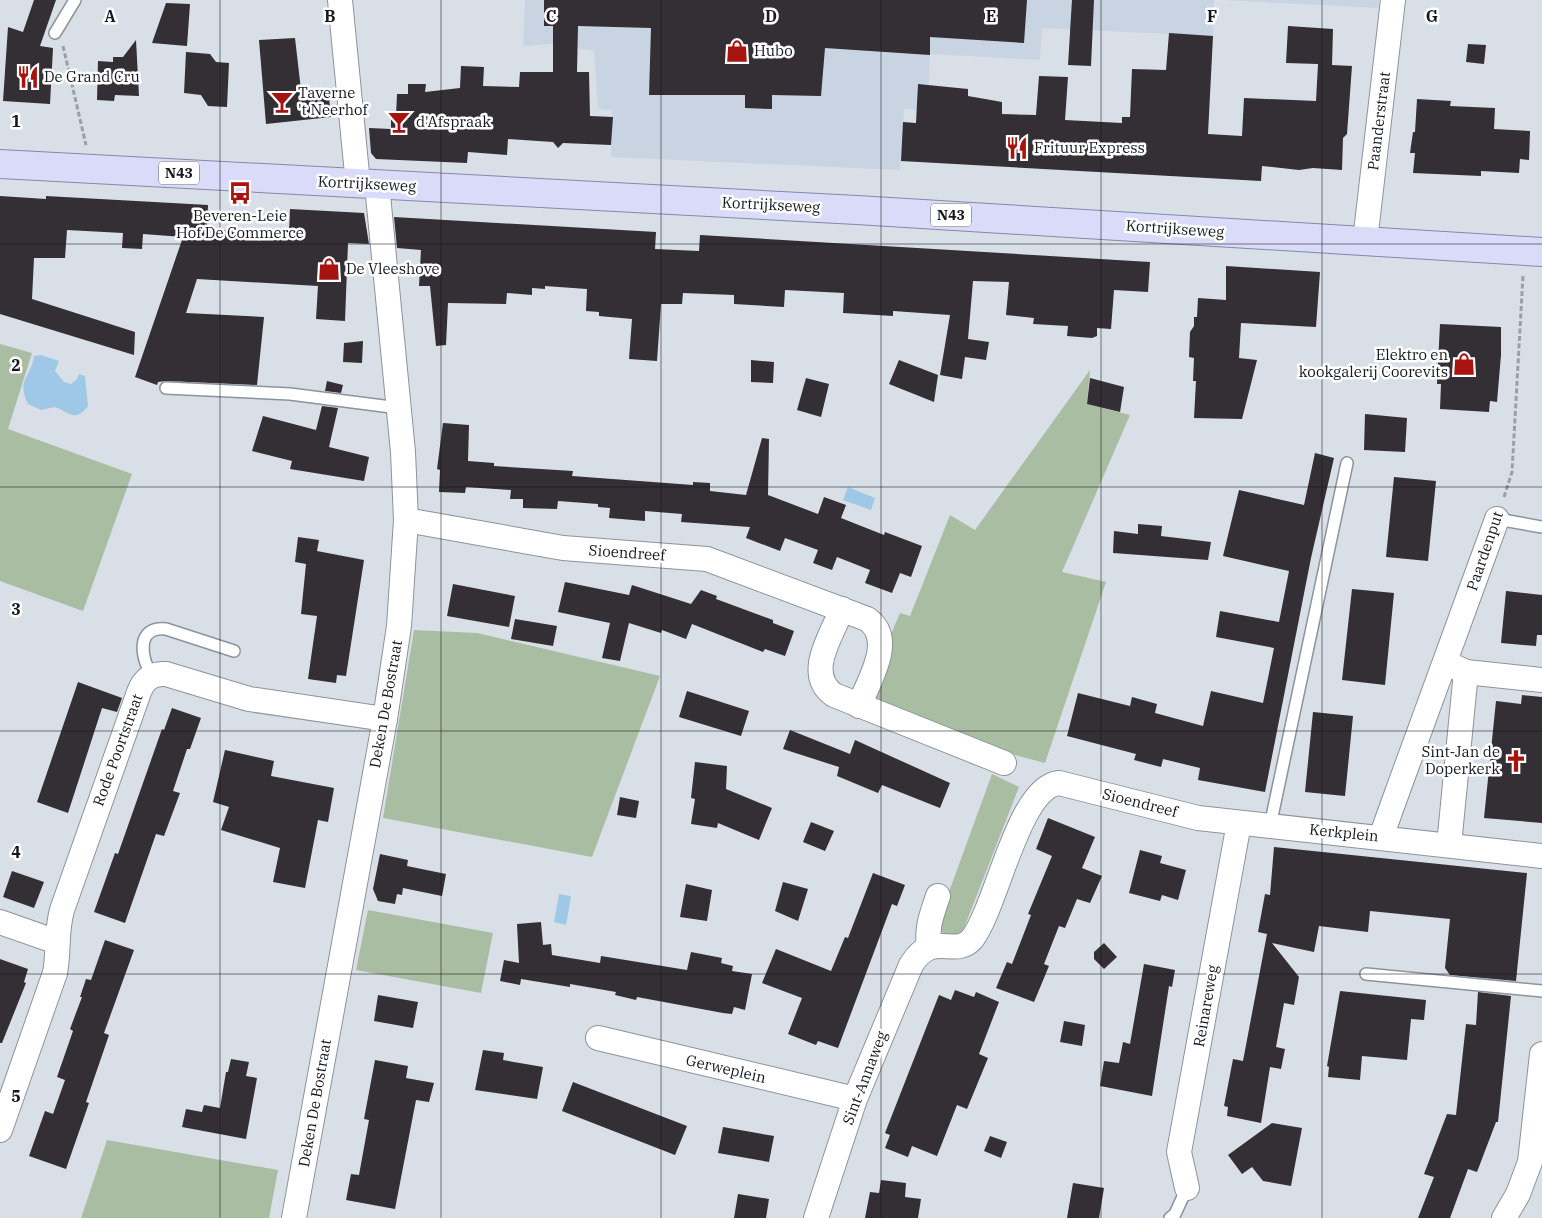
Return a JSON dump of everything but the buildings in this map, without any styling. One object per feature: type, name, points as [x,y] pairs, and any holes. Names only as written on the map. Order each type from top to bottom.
[{"type":"main road","name":"Kortrijkseweg","points":[[0,164],[866,210],[1533,251]]},
{"type":"street","name":"Deken De Bostraat","points":[[294,1218],[385,719],[399,626],[406,520],[399,408],[340,0]]},
{"type":"street","name":"Paanderstraat","points":[[1365,241],[1393,0]]},
{"type":"street","name":"Paardenput","points":[[1381,837],[1429,701],[1456,667],[1497,519]]},
{"type":"street","name":"Sioendreef","points":[[406,520],[563,548],[707,559],[842,609],[870,621],[877,629],[880,638],[880,652],[859,706]]},
{"type":"street","points":[[842,609],[820,663],[820,678],[823,686],[830,693],[1004,763]]},
{"type":"street","points":[[1448,844],[1456,667],[1542,680]]},
{"type":"street","name":"Rode Poortstraat","points":[[0,1130],[55,973],[58,958],[57,926],[62,910],[143,683],[152,676],[161,673],[249,699],[385,719]]},
{"type":"street","name":"Sioendreef","points":[[929,947],[940,945],[961,946],[969,943],[975,936],[1030,804],[1043,789],[1059,783],[1198,818],[1239,823]]},
{"type":"street","name":"Kerkplein","points":[[1239,823],[1448,844],[1542,856]]},
{"type":"street","name":"Reinareweg","points":[[1187,1188],[1179,1152],[1239,823]]},
{"type":"street","points":[[929,947],[927,934],[929,921],[938,896]]},
{"type":"street","points":[[0,922],[57,942]]},
{"type":"street","name":"Sint-Annaweg","points":[[816,1218],[855,1099],[911,965],[920,953],[929,947]]},
{"type":"street","name":"Gerweplein","points":[[598,1038],[855,1099]]},
{"type":"street","points":[[1504,1218],[1518,1194],[1530,1162],[1542,1054]]},
{"type":"lane","points":[[55,33],[75,0]]},
{"type":"lane","points":[[166,388],[290,394],[399,408]]},
{"type":"lane","points":[[1270,826],[1347,463]]},
{"type":"lane","points":[[1497,519],[1542,527]]},
{"type":"lane","points":[[152,676],[144,664],[142,648],[147,636],[156,630],[166,629],[234,651]]},
{"type":"lane","points":[[1366,974],[1542,992]]},
{"type":"lane","points":[[1170,1218],[1175,1214],[1187,1188]]},
{"type":"path","points":[[55,33],[62,41],[87,146]]},
{"type":"path","name":"Paardenput","points":[[1497,519],[1512,472],[1533,251]]},
{"type":"shaded area","points":[[525,0],[1214,0],[1213,36],[1042,28],[1040,60],[930,54],[928,111],[904,109],[900,170],[611,157],[612,110],[598,109],[594,51],[553,44],[523,46]]},
{"type":"shaded area","points":[[1223,0],[1379,0],[1378,8]]},
{"type":"green space","points":[[0,344],[32,353],[8,429],[132,474],[83,611],[0,581]]},
{"type":"green space","points":[[1090,370],[1087,404],[1130,415],[1062,572],[1106,582],[1045,763],[985,747],[877,701],[875,682],[881,657],[900,613],[910,616],[950,515],[975,530]]},
{"type":"green space","points":[[414,630],[477,633],[660,676],[592,857],[383,818]]},
{"type":"green space","points":[[992,774],[1019,787],[964,928],[957,934],[949,935],[942,932],[938,922]]},
{"type":"green space","points":[[368,910],[493,933],[481,993],[356,970]]},
{"type":"green space","points":[[107,1140],[278,1170],[269,1218],[81,1218]]},
{"type":"water","points":[[41,355],[59,361],[55,371],[64,382],[71,384],[77,379],[79,374],[85,376],[88,406],[79,414],[72,415],[55,407],[41,410],[28,404],[23,389],[25,379],[34,356]]},
{"type":"water","points":[[848,487],[875,498],[871,510],[843,500]]},
{"type":"water","points":[[559,894],[571,896],[566,925],[554,922]]},
{"type":"place","name":"Hubo","points":[[737,51]]},
{"type":"place","name":"De Grand Cru","points":[[28,77]]},
{"type":"place","name":"Taverne 't Neerhof","points":[[282,102]]},
{"type":"place","name":"d'Afspraak","points":[[399,122]]},
{"type":"place","name":"Frituur Express","points":[[1017,148]]},
{"type":"place","name":"Beveren-Leie Hof De Commerce","points":[[240,193]]},
{"type":"place","name":"De Vleeshove","points":[[329,269]]},
{"type":"place","name":"Elektro en kookgalerij Coorevits","points":[[1464,364]]},
{"type":"place","name":"Sint-Jan de Doperkerk","points":[[1516,761]]}]
